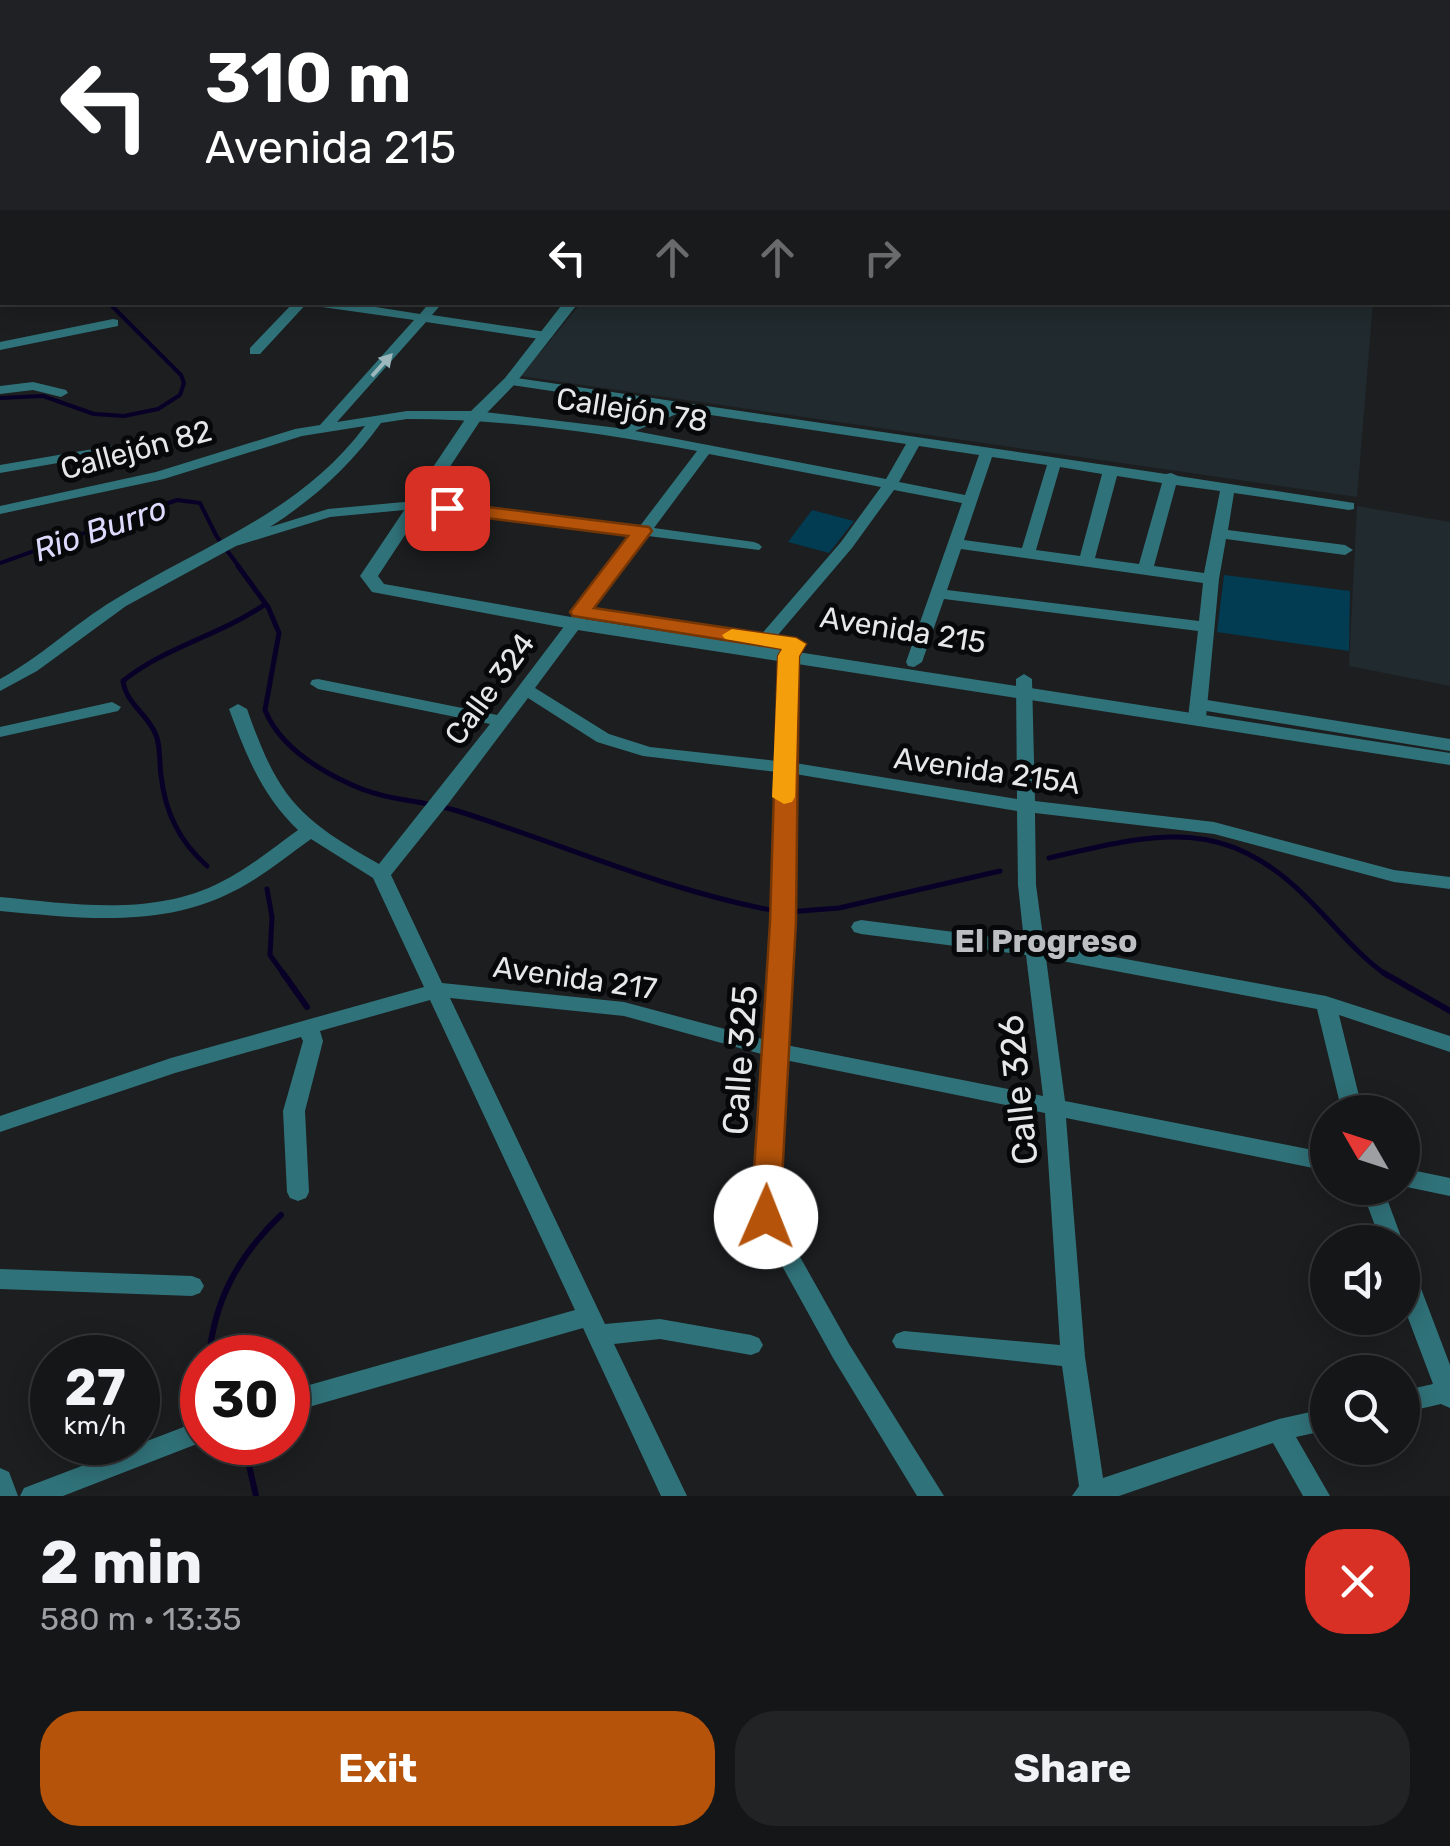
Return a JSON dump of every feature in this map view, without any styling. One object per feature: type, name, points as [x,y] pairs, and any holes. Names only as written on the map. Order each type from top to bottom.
[{"type":"street","points":[[254,351],[299,305]]},
{"type":"street","points":[[335,305],[546,336]]},
{"type":"street","points":[[326,426],[435,305]]},
{"type":"street","points":[[415,505],[476,415],[510,380],[570,305]]},
{"type":"street","points":[[0,346],[114,324]]},
{"type":"street","points":[[510,380],[1349,506]]},
{"type":"street","points":[[0,390],[33,386],[61,393]]},
{"type":"street","points":[[619,432],[679,408]]},
{"type":"street","name":"Callejón 78","points":[[284,436],[378,418],[476,415],[619,432],[970,500]]},
{"type":"street","points":[[0,686],[24,674],[120,603],[238,542],[329,477],[359,447],[378,418]]},
{"type":"street","name":"Callejón 82","points":[[0,510],[146,480],[284,436]]},
{"type":"street","points":[[0,469],[163,441]]},
{"type":"street","points":[[765,640],[864,527],[915,442]]},
{"type":"street","name":"Calle 324","points":[[380,874],[435,809],[705,450]]},
{"type":"street","points":[[914,662],[987,452]]},
{"type":"street","points":[[1028,554],[1055,461]]},
{"type":"street","points":[[1086,560],[1111,468]]},
{"type":"street","points":[[1145,569],[1170,477]]},
{"type":"street","points":[[1198,712],[1211,579],[1228,486]]},
{"type":"street","points":[[238,542],[328,513],[415,505],[754,547]]},
{"type":"street","name":"Avenida 215","points":[[415,505],[369,576],[378,588],[1198,712],[1450,745]]},
{"type":"street","points":[[1218,533],[1345,550]]},
{"type":"street","points":[[957,544],[1211,579]]},
{"type":"street","points":[[940,594],[1205,627]]},
{"type":"street","name":"Avenida 215","points":[[576,617],[765,640],[792,650],[914,662],[1023,685]]},
{"type":"street","name":"Calle 325","points":[[792,650],[784,766],[777,1051],[766,1217],[841,1351],[931,1496]]},
{"type":"street","points":[[318,684],[500,721]]},
{"type":"street","name":"Calle 326","points":[[1023,685],[1024,806],[1033,949],[1055,1107],[1073,1357],[1089,1494]]},
{"type":"street","name":"Avenida 215A","points":[[526,689],[602,738],[627,747],[784,766],[1024,806],[1214,828],[1394,876],[1450,883]]},
{"type":"street","points":[[0,732],[112,708]]},
{"type":"street","points":[[238,709],[253,755],[280,804],[308,832],[380,874],[674,1496]]},
{"type":"street","name":"Avenida 215","points":[[1198,712],[1450,759]]},
{"type":"street","points":[[0,904],[76,910],[177,906],[218,892],[308,832]]},
{"type":"street","points":[[861,927],[1033,949],[1326,1002],[1450,1044]]},
{"type":"street","name":"Avenida 217","points":[[0,1124],[171,1066],[438,990],[624,1009],[777,1051],[1310,1158]]},
{"type":"street","points":[[1326,1002],[1348,1095]]},
{"type":"street","points":[[298,1192],[294,1111],[313,1041],[308,1027]]},
{"type":"street","points":[[1420,1181],[1450,1187]]},
{"type":"street","points":[[0,1279],[192,1286]]},
{"type":"street","points":[[1420,1319],[1448,1394],[1420,1399]]},
{"type":"street","points":[[310,1397],[594,1326],[660,1329],[751,1346]]},
{"type":"street","points":[[904,1341],[1073,1357]]},
{"type":"street","points":[[1089,1494],[1310,1423]]},
{"type":"street","points":[[1280,1430],[1317,1496]]},
{"type":"street","points":[[33,1496],[180,1439]]},
{"type":"street","points":[[0,1480],[5,1496]]},
{"type":"shaded area","points":[[579,305],[1373,305],[1357,497],[521,376]]},
{"type":"shaded area","points":[[1357,506],[1450,522],[1450,686],[1349,666]]},
{"type":"shaded area","points":[[812,510],[854,521],[829,553],[788,542]]},
{"type":"shaded area","points":[[1224,575],[1350,591],[1349,651],[1217,632]]},
{"type":"waterway","name":"Rio Burro","points":[[0,398],[43,396],[94,414],[124,416],[158,409],[180,395],[184,383],[181,375],[111,305]]},
{"type":"waterway","name":"Rio Burro","points":[[0,563],[177,500],[200,503],[217,537],[240,568]]},
{"type":"waterway","points":[[238,566],[268,607],[279,633],[265,710],[289,745],[312,763],[363,790],[461,812],[656,880],[776,911]]},
{"type":"waterway","points":[[207,866],[175,825],[163,789],[156,735],[128,696],[123,681],[156,659],[264,605]]},
{"type":"waterway","points":[[1049,858],[1121,842],[1185,837],[1245,852],[1305,896],[1385,973]]},
{"type":"waterway","points":[[787,912],[839,908],[1000,871]]},
{"type":"waterway","points":[[267,889],[272,917],[270,955],[285,976]]},
{"type":"waterway","points":[[283,973],[307,1007]]},
{"type":"waterway","points":[[1385,973],[1450,1011]]},
{"type":"waterway","points":[[1385,973],[1388,976]]},
{"type":"waterway","points":[[212,1335],[231,1280],[253,1246],[281,1215]]},
{"type":"waterway","points":[[249,1465],[256,1496]]},
{"type":"slow traffic","points":[[732,635],[796,644],[788,656],[784,797]]},
{"type":"district","name":"El Progreso","points":[[1046,941]]},
{"type":"route","points":[[447,508],[642,531],[580,612],[796,644],[788,656],[783,922],[764,1197],[766,1217]]}]
